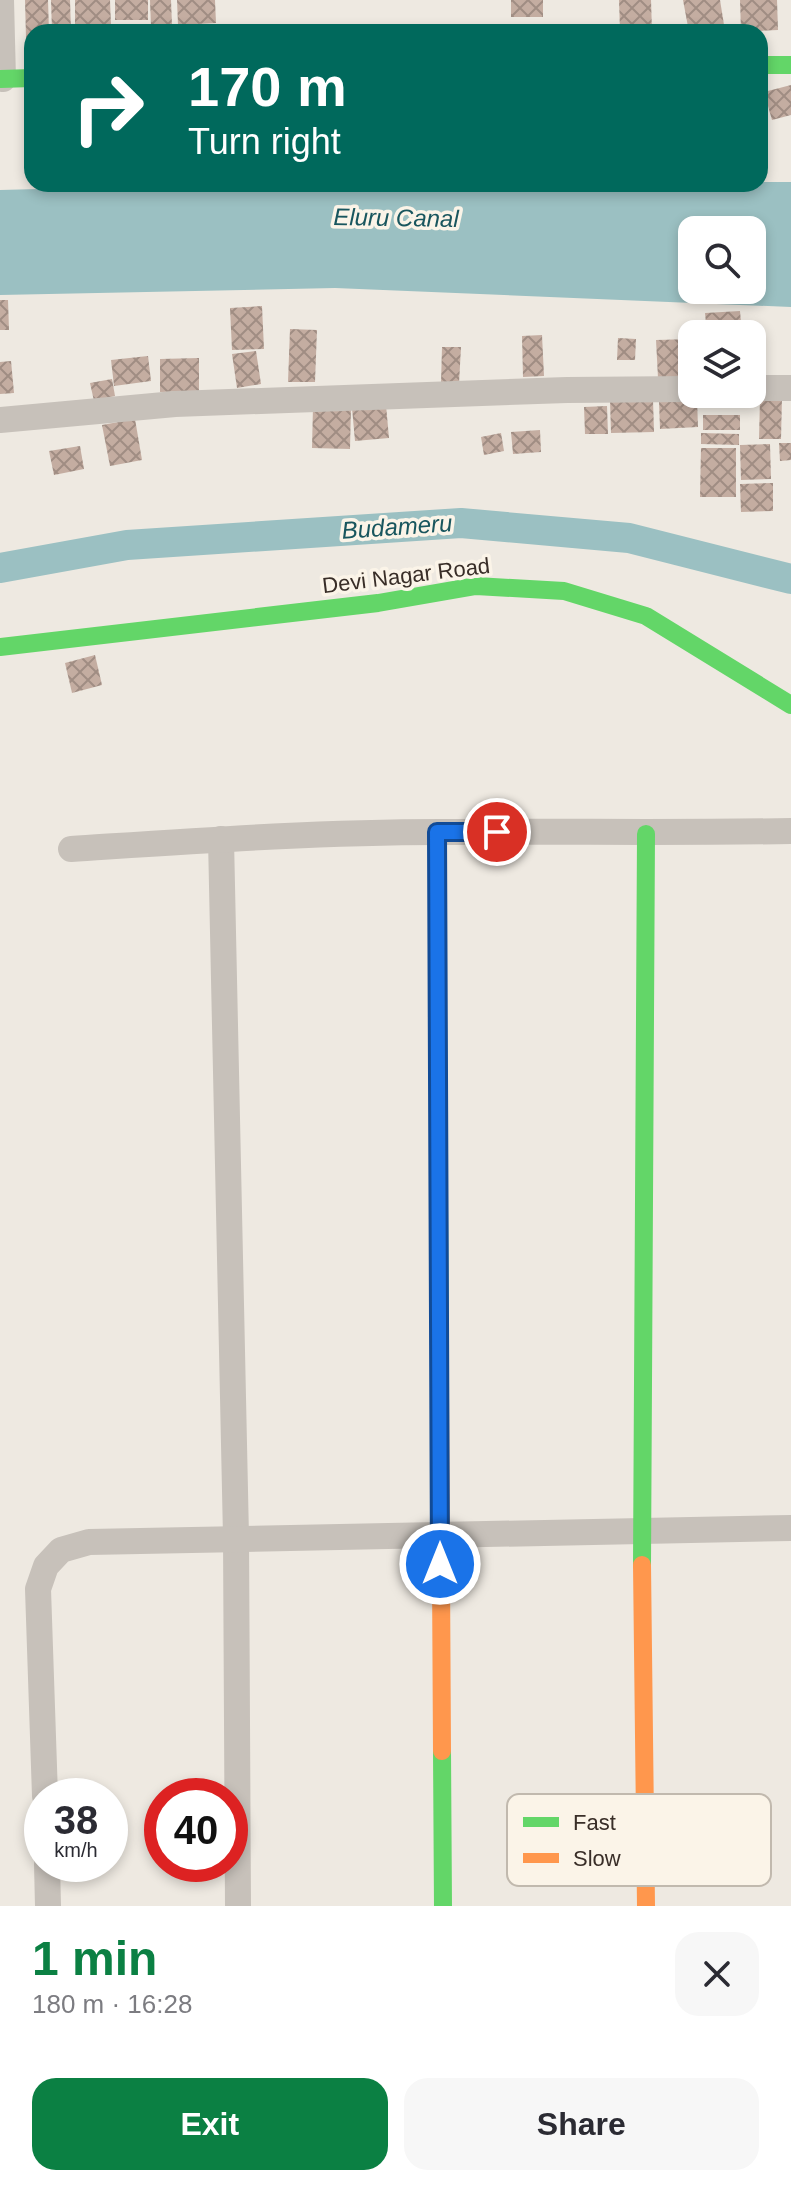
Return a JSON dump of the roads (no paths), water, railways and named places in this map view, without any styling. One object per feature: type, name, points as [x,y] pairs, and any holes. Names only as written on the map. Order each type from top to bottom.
[{"type":"street","points":[[1,0],[1,79],[24,78]]},
{"type":"street","points":[[768,65],[791,65]]},
{"type":"street","points":[[766,388],[791,388]]},
{"type":"street","points":[[0,420],[175,404],[678,389]]},
{"type":"street","name":"Devi Nagar Road","points":[[0,647],[378,603],[476,586],[564,591],[646,616],[791,705]]},
{"type":"street","points":[[71,849],[221,839],[437,832],[646,834],[791,831]]},
{"type":"street","points":[[437,832],[443,1906]]},
{"type":"street","points":[[645,1794],[642,1531],[646,834]]},
{"type":"street","points":[[221,839],[236,1537],[238,1906]]},
{"type":"street","points":[[44,1778],[38,1589],[46,1566],[61,1550],[89,1542],[236,1537],[791,1528]]},
{"type":"street","points":[[47,1882],[48,1906]]},
{"type":"street","points":[[646,1886],[646,1906]]},
{"type":"water","name":"Eluru Canal","points":[[768,182],[791,182],[791,307],[719,304],[766,304],[766,216],[678,216],[678,302],[335,288],[0,295],[0,190],[768,192]]},
{"type":"waterway","name":"Budameru","points":[[0,568],[127,545],[461,523],[629,538],[791,579]]}]
